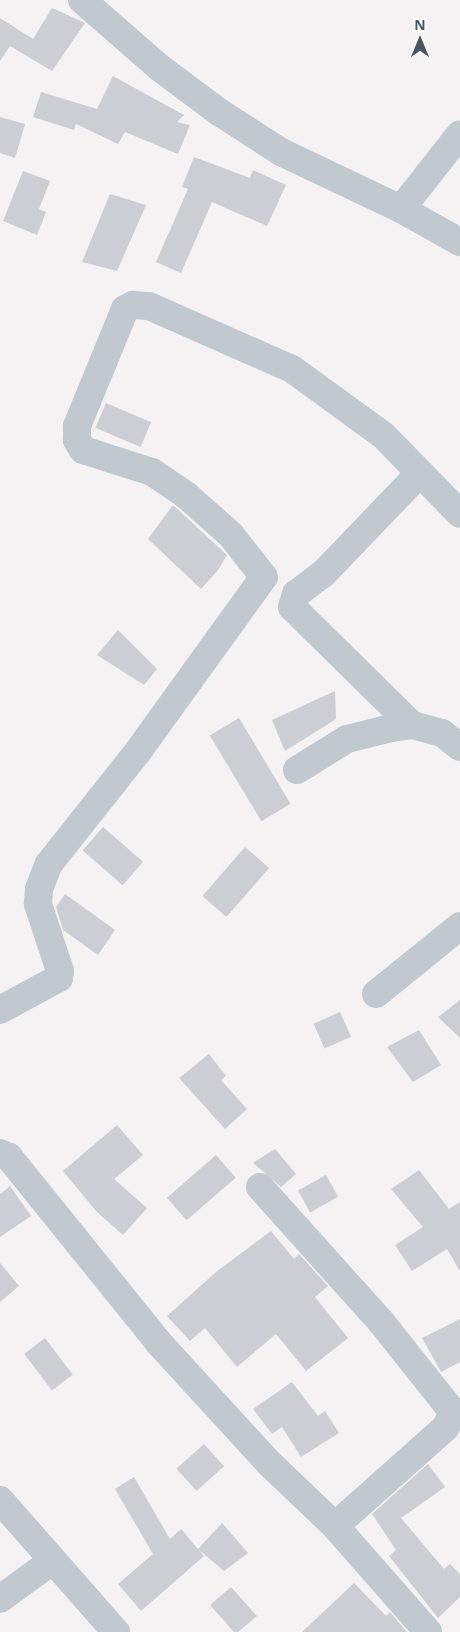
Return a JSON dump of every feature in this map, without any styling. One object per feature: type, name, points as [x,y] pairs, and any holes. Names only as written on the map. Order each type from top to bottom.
[{"type":"street","points":[[82,0],[160,68],[219,112],[281,152],[401,209],[460,242]]},
{"type":"street","points":[[401,209],[460,134]]},
{"type":"street","points":[[0,1010],[59,978],[60,971],[38,904],[39,889],[48,865],[139,750],[264,577],[231,535],[186,495],[152,472],[83,450],[77,440],[77,426],[124,309],[133,305],[149,306],[292,369],[383,436],[460,514]]},
{"type":"street","points":[[412,725],[292,607],[296,594],[323,574],[420,473]]},
{"type":"street","points":[[297,770],[347,739],[412,725],[442,733],[460,747]]},
{"type":"street","points":[[376,994],[460,926]]},
{"type":"street","points":[[0,1153],[9,1156],[159,1343],[270,1464],[335,1526],[428,1632]]},
{"type":"street","points":[[260,1187],[382,1322],[448,1406],[452,1416],[445,1428],[335,1526]]},
{"type":"street","points":[[0,1500],[116,1632]]},
{"type":"street","points":[[0,1599],[52,1561]]},
{"type":"building","points":[[52,8],[85,23],[52,71],[10,46],[0,61],[0,18],[33,39]]},
{"type":"building","points":[[113,76],[184,115],[177,122],[190,125],[178,154],[125,132],[118,144],[76,124],[74,130],[33,117],[41,92],[97,109]]},
{"type":"building","points":[[0,117],[25,124],[15,158],[0,153]]},
{"type":"building","points":[[194,157],[250,178],[253,170],[286,185],[267,226],[212,202],[181,273],[156,262],[188,189],[182,187]]},
{"type":"building","points":[[23,171],[50,181],[39,209],[46,212],[37,235],[3,221]]},
{"type":"building","points":[[110,194],[146,205],[117,271],[82,262]]},
{"type":"building","points":[[106,403],[151,422],[141,447],[95,428]]},
{"type":"building","points":[[173,505],[227,555],[218,570],[201,589],[148,539]]},
{"type":"building","points":[[118,630],[157,669],[144,685],[97,655]]},
{"type":"building","points":[[335,691],[336,719],[285,751],[272,720]]},
{"type":"building","points":[[239,718],[291,804],[261,821],[210,736]]},
{"type":"building","points":[[103,827],[143,862],[123,885],[83,850]]},
{"type":"building","points":[[245,847],[269,868],[227,917],[202,896]]},
{"type":"building","points":[[65,894],[115,930],[98,955],[63,930],[56,907]]},
{"type":"building","points":[[460,1000],[460,1038],[438,1017]]},
{"type":"building","points":[[340,1012],[351,1037],[324,1048],[314,1024]]},
{"type":"building","points":[[419,1030],[441,1065],[413,1082],[387,1047]]},
{"type":"building","points":[[209,1054],[226,1076],[221,1080],[247,1109],[225,1129],[179,1078]]},
{"type":"building","points":[[117,1125],[143,1155],[114,1179],[147,1208],[123,1235],[97,1212],[63,1171]]},
{"type":"building","points":[[275,1149],[296,1174],[281,1187],[253,1163]]},
{"type":"building","points":[[216,1155],[236,1178],[187,1220],[167,1198]]},
{"type":"building","points":[[419,1170],[449,1209],[460,1202],[460,1271],[447,1249],[412,1271],[395,1245],[423,1227],[391,1189]]},
{"type":"building","points":[[326,1175],[338,1197],[310,1212],[298,1191]]},
{"type":"building","points":[[10,1186],[31,1216],[0,1237],[0,1194]]},
{"type":"building","points":[[271,1231],[294,1259],[299,1254],[328,1286],[315,1297],[348,1338],[306,1371],[276,1334],[237,1367],[205,1328],[190,1341],[167,1316],[216,1272]]},
{"type":"building","points":[[0,1263],[19,1286],[0,1302]]},
{"type":"building","points":[[460,1319],[460,1362],[441,1372],[422,1338]]},
{"type":"building","points":[[45,1338],[73,1375],[52,1390],[24,1354]]},
{"type":"building","points":[[292,1382],[318,1416],[325,1411],[339,1433],[301,1457],[282,1427],[272,1434],[253,1409]]},
{"type":"building","points":[[204,1444],[224,1466],[197,1491],[177,1469]]},
{"type":"building","points":[[428,1464],[445,1487],[401,1518],[444,1569],[450,1564],[460,1574],[460,1597],[438,1618],[389,1556],[396,1550],[372,1514]]},
{"type":"building","points":[[134,1477],[170,1539],[181,1529],[204,1556],[141,1611],[118,1584],[153,1554],[115,1489]]},
{"type":"building","points":[[222,1523],[248,1553],[224,1571],[198,1549]]},
{"type":"building","points":[[354,1583],[386,1616],[390,1612],[407,1632],[302,1632]]},
{"type":"building","points":[[231,1587],[257,1616],[238,1632],[234,1632],[210,1605]]}]
